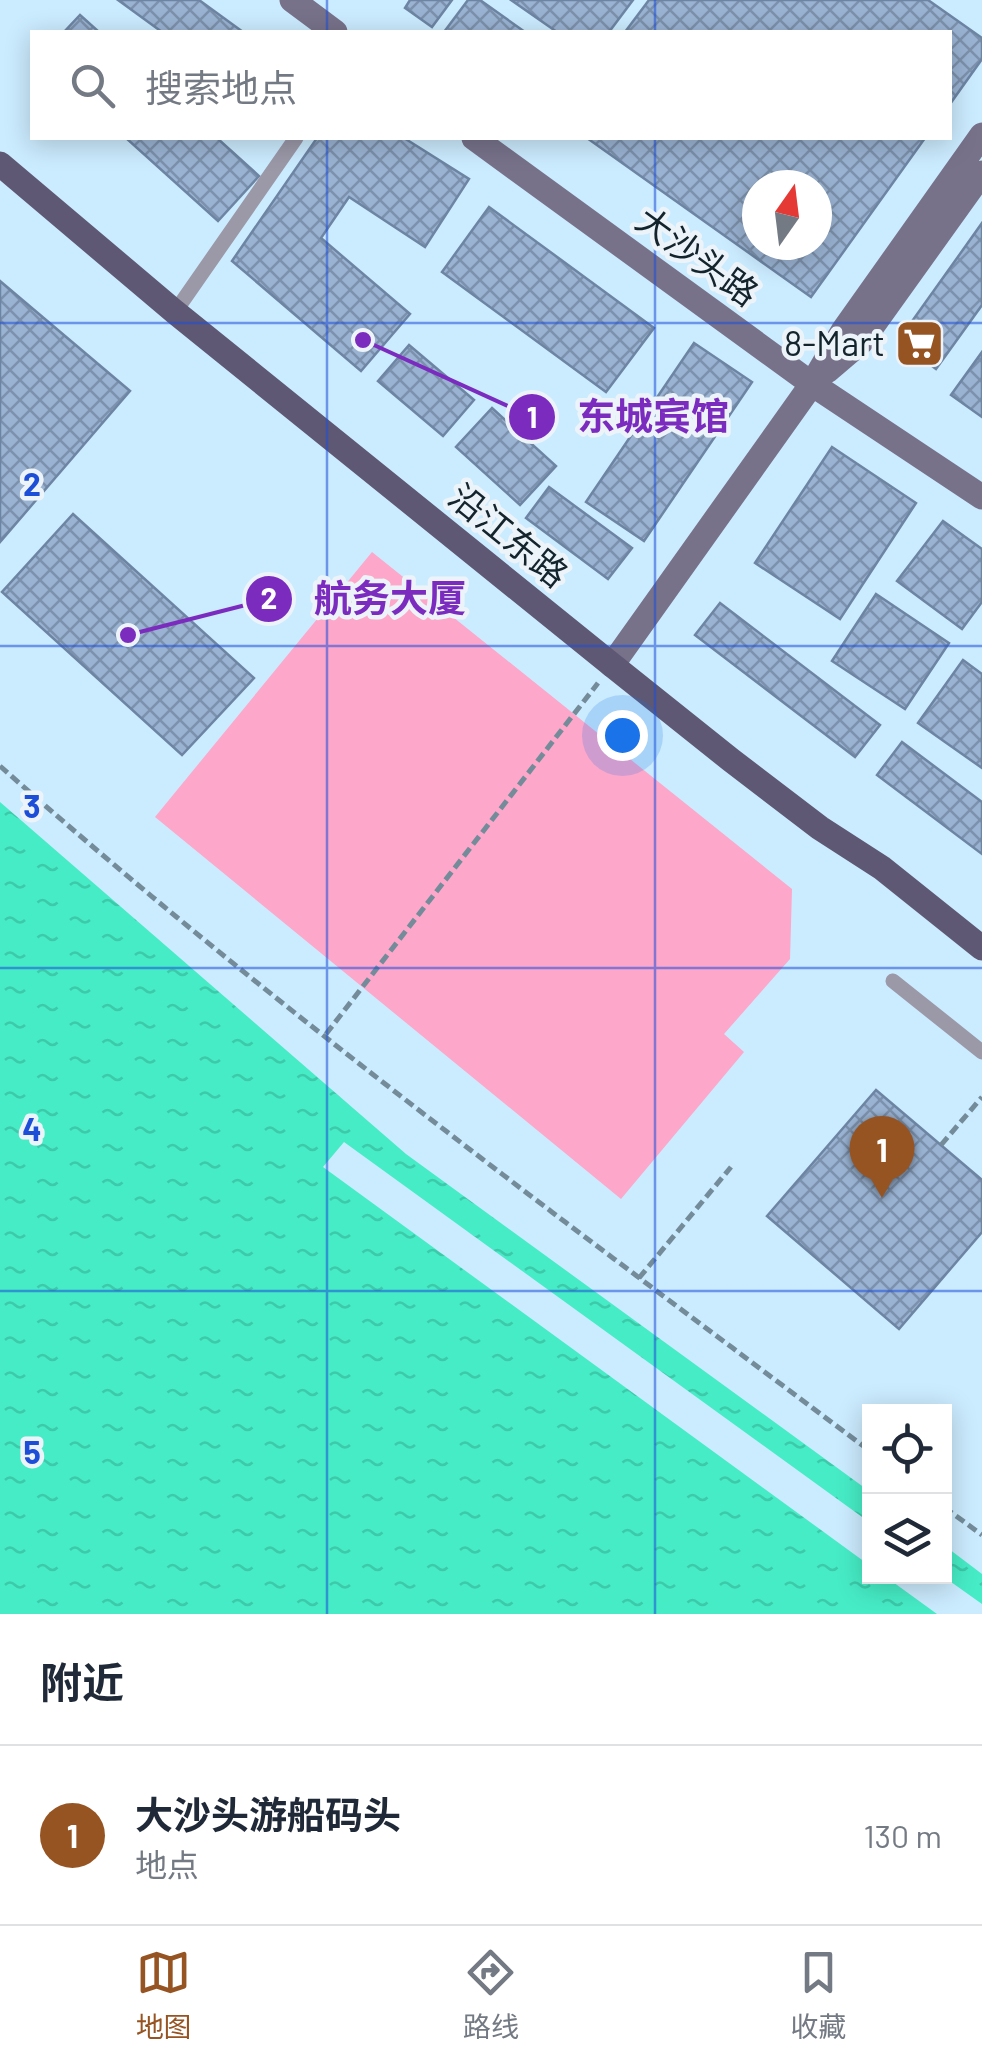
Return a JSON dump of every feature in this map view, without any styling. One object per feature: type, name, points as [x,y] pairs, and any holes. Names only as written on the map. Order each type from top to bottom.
[{"type":"main road","name":"沿江东路","points":[[0,164],[174,312],[612,665],[731,760],[820,828],[882,868],[982,948]]},
{"type":"street","points":[[292,0],[333,30]]},
{"type":"street","points":[[612,665],[812,384],[843,331],[982,135]]},
{"type":"street","name":"大沙头路","points":[[477,140],[812,384],[982,496]]},
{"type":"street","points":[[812,384],[861,342],[982,173]]},
{"type":"lane","points":[[174,312],[295,140]]},
{"type":"lane","points":[[893,980],[982,1052]]},
{"type":"path","points":[[325,1035],[612,665]]},
{"type":"path","points":[[0,766],[99,854],[439,1126],[862,1445]]},
{"type":"path","points":[[940,1145],[982,1096]]},
{"type":"path","points":[[640,1278],[731,1167]]},
{"type":"path","points":[[952,1513],[982,1535]]},
{"type":"shaded area","points":[[372,552],[792,889],[790,959],[724,1034],[744,1052],[621,1199],[155,817]]},
{"type":"water","points":[[0,802],[406,1154],[862,1486],[862,1584],[952,1584],[952,1551],[982,1574],[982,1614],[0,1614]]},
{"type":"pier","points":[[344,1142],[862,1517],[862,1560],[323,1167]]},
{"type":"pier","points":[[952,1583],[982,1604],[982,1614],[937,1614],[896,1584]]},
{"type":"building","points":[[118,0],[199,0],[240,30],[159,30]]},
{"type":"building","points":[[410,0],[452,0],[432,27],[405,8]]},
{"type":"building","points":[[468,0],[480,0],[522,30],[446,30]]},
{"type":"building","points":[[511,0],[633,0],[610,30],[554,30]]},
{"type":"building","points":[[649,0],[928,0],[982,38],[982,59],[952,101],[952,30],[626,30]]},
{"type":"building","points":[[80,15],[97,30],[66,30]]},
{"type":"building","points":[[128,140],[219,140],[259,176],[218,221]]},
{"type":"building","points":[[316,140],[407,140],[469,179],[425,247],[349,197],[321,238],[410,314],[361,371],[232,261]]},
{"type":"building","points":[[590,140],[924,140],[811,297],[759,260],[832,260],[832,170],[742,170],[742,248]]},
{"type":"building","points":[[489,207],[654,328],[606,392],[442,272]]},
{"type":"building","points":[[982,223],[982,305],[936,369],[898,341]]},
{"type":"building","points":[[0,281],[130,391],[0,542]]},
{"type":"building","points":[[694,343],[752,382],[644,541],[586,502]]},
{"type":"building","points":[[409,345],[474,400],[443,436],[378,381]]},
{"type":"building","points":[[982,352],[982,417],[951,395]]},
{"type":"building","points":[[492,408],[556,466],[520,505],[456,447]]},
{"type":"building","points":[[832,447],[916,503],[840,619],[755,563]]},
{"type":"building","points":[[549,487],[632,548],[608,579],[526,518]]},
{"type":"building","points":[[73,514],[254,678],[182,755],[2,592]]},
{"type":"building","points":[[943,521],[982,549],[982,602],[962,629],[897,581]]},
{"type":"building","points":[[876,594],[949,643],[905,709],[832,661]]},
{"type":"building","points":[[720,603],[880,725],[855,757],[695,635]]},
{"type":"building","points":[[963,660],[982,674],[982,768],[918,723]]},
{"type":"building","points":[[902,742],[982,802],[982,854],[877,775]]},
{"type":"building","points":[[876,1090],[982,1180],[982,1232],[899,1329],[767,1216]]},
{"type":"place","name":"东城宾馆","points":[[363,340]]},
{"type":"place","name":"8-Mart","points":[[920,344]]},
{"type":"place","name":"航务大厦","points":[[128,635]]},
{"type":"place","name":"大沙头游船码头","points":[[882,1198]]}]
